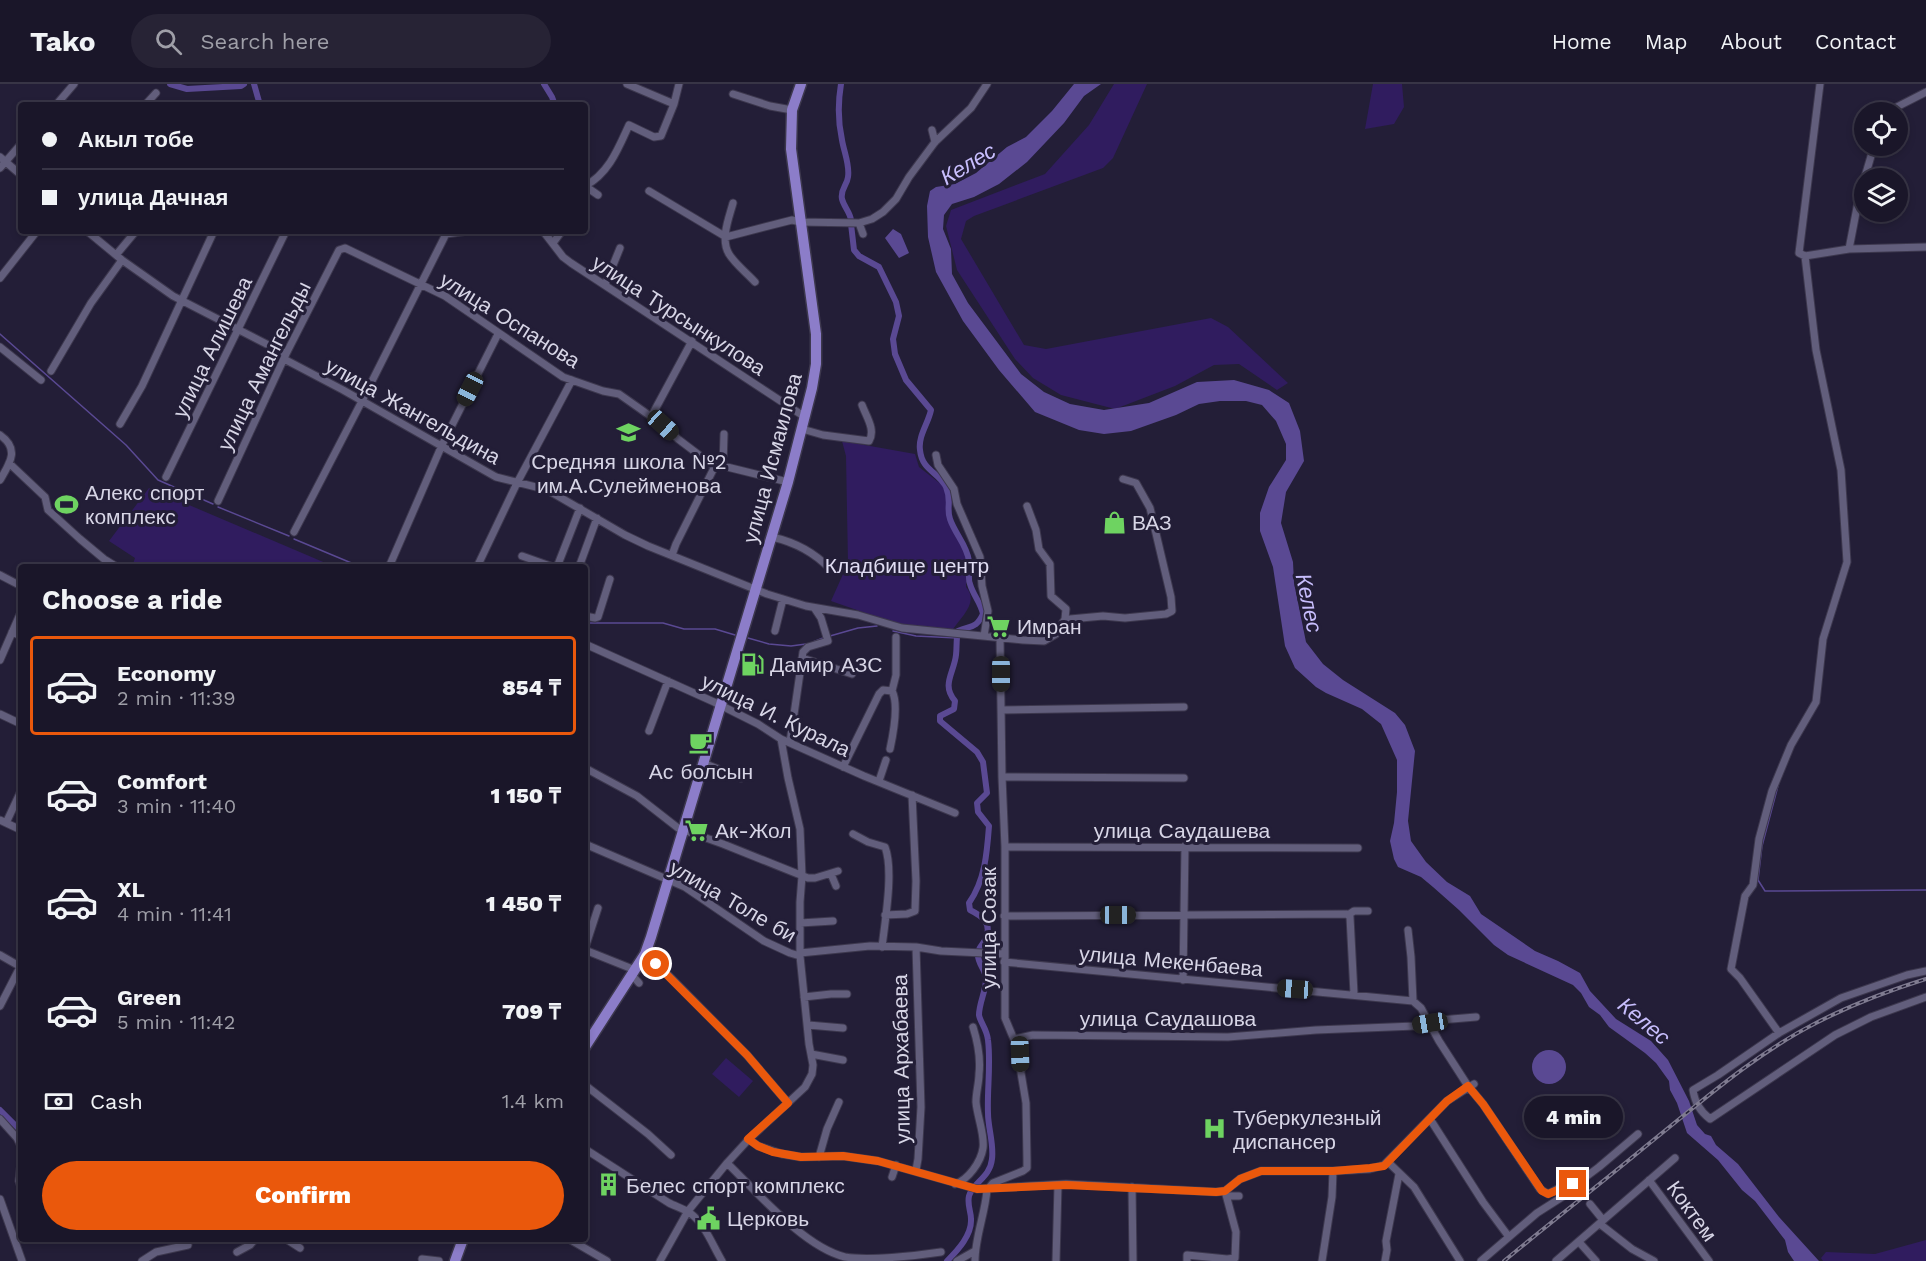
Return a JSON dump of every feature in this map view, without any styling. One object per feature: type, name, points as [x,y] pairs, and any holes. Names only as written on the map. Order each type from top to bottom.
[{"type":"main road","name":"улица Исмаилова","points":[[588,1040],[635,976],[645,954],[772,537],[805,417],[816,364],[819,322],[800,222],[791,149],[792,110],[801,84]]},
{"type":"main road","points":[[455,1261],[462,1242]]},
{"type":"street","points":[[59,102],[74,84]]},
{"type":"street","points":[[627,84],[674,104]]},
{"type":"street","points":[[588,184],[610,165],[629,125],[654,137],[661,136],[674,104],[679,84]]},
{"type":"street","points":[[649,191],[726,237],[792,220],[859,223],[872,219],[893,203],[934,142],[971,108],[987,84]]},
{"type":"street","points":[[1820,84],[1799,253],[1805,256],[1849,249],[1926,247]]},
{"type":"street","points":[[1906,102],[1926,92]]},
{"type":"street","points":[[148,102],[156,93]]},
{"type":"street","points":[[733,94],[792,110]]},
{"type":"street","points":[[932,130],[934,142]]},
{"type":"street","points":[[0,168],[3,159],[18,146]]},
{"type":"street","points":[[1849,249],[1859,197],[1871,156]]},
{"type":"street","points":[[3,159],[18,172]]},
{"type":"street","points":[[588,188],[598,195]]},
{"type":"street","points":[[733,203],[726,230],[729,254],[755,282]]},
{"type":"street","points":[[859,223],[863,234]]},
{"type":"street","points":[[0,278],[35,234]]},
{"type":"street","name":"улица Жангельдина","points":[[91,234],[119,258],[182,301],[239,330],[496,477],[540,488],[580,508],[625,535],[756,589],[815,609],[858,615],[909,630],[1044,641],[1054,636],[1063,622]]},
{"type":"street","points":[[51,371],[134,234]]},
{"type":"street","points":[[120,424],[142,386],[213,234]]},
{"type":"street","name":"улица Алишева","points":[[166,477],[285,234]]},
{"type":"street","points":[[294,532],[446,234]]},
{"type":"street","name":"улица Турсынкулова","points":[[546,234],[563,257],[571,263],[805,417]]},
{"type":"street","points":[[553,243],[560,234]]},
{"type":"street","name":"улица Оспанова","points":[[342,248],[421,284],[454,303],[552,371],[603,391],[618,394],[678,439],[719,466],[788,483]]},
{"type":"street","name":"улица Амангельды","points":[[218,501],[285,357],[342,248]]},
{"type":"street","points":[[605,285],[620,248]]},
{"type":"street","points":[[1779,1033],[1731,969],[1745,896],[1754,885],[1759,839],[1772,791],[1791,745],[1816,702],[1823,639],[1847,562],[1841,470],[1816,350],[1805,256]]},
{"type":"street","points":[[390,564],[442,445],[498,334]]},
{"type":"street","points":[[651,417],[692,341]]},
{"type":"street","points":[[0,347],[41,380]]},
{"type":"street","points":[[478,564],[517,483],[572,380]]},
{"type":"street","points":[[802,429],[842,440],[869,441],[872,430],[862,405]]},
{"type":"street","points":[[672,555],[719,466],[724,434]]},
{"type":"street","points":[[0,435],[12,447],[9,463],[0,480]]},
{"type":"street","points":[[936,454],[938,465],[954,489],[957,504],[980,557],[982,586],[988,611],[984,636]]},
{"type":"street","points":[[9,463],[45,497],[48,510],[112,564]]},
{"type":"street","points":[[1063,622],[1070,619],[1103,616],[1125,618],[1166,614],[1172,611],[1172,597],[1150,508],[1136,483],[1123,479]]},
{"type":"street","points":[[1027,506],[1036,530],[1039,549],[1050,564],[1051,596],[1066,609],[1063,622]]},
{"type":"street","points":[[556,564],[580,508]]},
{"type":"street","points":[[580,564],[597,518]]},
{"type":"street","points":[[772,537],[792,543],[813,554],[830,569]]},
{"type":"street","points":[[522,556],[546,564]]},
{"type":"street","points":[[0,575],[18,584]]},
{"type":"street","points":[[588,617],[595,618],[598,616],[610,579]]},
{"type":"street","points":[[775,632],[783,599]]},
{"type":"street","points":[[790,742],[803,652],[808,647],[828,641],[821,618],[815,609]]},
{"type":"street","points":[[0,660],[18,619]]},
{"type":"street","points":[[12,632],[18,635]]},
{"type":"street","points":[[890,749],[894,734],[895,697],[892,692],[896,675],[896,637]]},
{"type":"street","name":"улица Созак","points":[[987,1190],[993,1183],[1029,1167],[1026,1103],[1020,1054],[1005,1018],[1005,847],[1000,638]]},
{"type":"street","name":"улица И. Курала","points":[[588,646],[758,724],[781,739],[955,813]]},
{"type":"street","points":[[802,658],[852,674]]},
{"type":"street","points":[[649,731],[668,681]]},
{"type":"street","points":[[843,767],[879,694],[883,690],[892,692]]},
{"type":"street","points":[[1001,710],[1184,707]]},
{"type":"street","points":[[0,714],[18,723]]},
{"type":"street","points":[[660,1261],[688,1211],[748,1139],[805,1086],[813,1065],[800,954],[802,876],[800,830],[781,739]]},
{"type":"street","points":[[879,781],[886,760]]},
{"type":"street","points":[[703,763],[741,778]]},
{"type":"street","points":[[588,770],[638,796],[683,830],[810,879],[834,873],[836,886]]},
{"type":"street","points":[[1002,777],[1184,778]]},
{"type":"street","points":[[885,915],[907,914],[915,911],[912,795]]},
{"type":"street","points":[[18,796],[3,822],[18,829]]},
{"type":"street","points":[[853,834],[866,845],[885,847],[886,850],[888,871],[882,946]]},
{"type":"street","name":"улица Толе би","points":[[588,845],[685,887],[764,941],[800,954],[846,947],[882,946],[969,952]]},
{"type":"street","points":[[1183,980],[1185,846]]},
{"type":"street","name":"улица Саудашева","points":[[1005,847],[1358,848]]},
{"type":"street","points":[[588,940],[598,908]]},
{"type":"street","points":[[1004,916],[1348,915],[1354,911],[1368,911]]},
{"type":"street","points":[[1348,915],[1354,994]]},
{"type":"street","points":[[800,923],[833,921]]},
{"type":"street","points":[[1408,930],[1413,1001],[1421,1008],[1542,1191],[1548,1194],[1570,1184],[1575,1186],[1581,1195]]},
{"type":"street","name":"улица Архабаева","points":[[916,947],[921,1107],[916,1170]]},
{"type":"street","points":[[588,951],[635,976]]},
{"type":"street","name":"улица Мекенбаева","points":[[969,952],[1183,980],[1413,1001]]},
{"type":"street","points":[[645,954],[747,1055],[788,1103]]},
{"type":"street","points":[[0,955],[18,965]]},
{"type":"street","points":[[1926,971],[1907,975],[1841,998],[1779,1033],[1693,1090],[1694,1100],[1710,1119],[1835,1035],[1870,1017],[1926,997]]},
{"type":"street","points":[[0,1006],[18,973]]},
{"type":"street","points":[[804,997],[847,994]]},
{"type":"street","name":"улица Саудашова","points":[[1014,1039],[1033,1035],[1228,1037],[1430,1023],[1476,1017]]},
{"type":"street","points":[[808,1025],[843,1028]]},
{"type":"street","points":[[956,1184],[972,1171],[983,1148],[976,1098],[980,1075],[980,1051],[973,1028]]},
{"type":"street","points":[[811,1054],[843,1060]]},
{"type":"street","points":[[761,1078],[771,1085]]},
{"type":"street","points":[[1226,1193],[1240,1179],[1261,1171],[1333,1171],[1379,1167],[1389,1162],[1447,1101],[1471,1085]]},
{"type":"street","points":[[588,1087],[671,1155]]},
{"type":"street","points":[[819,1157],[838,1102]]},
{"type":"street","points":[[0,1119],[18,1140]]},
{"type":"street","points":[[1430,1119],[1483,1202],[1509,1237]]},
{"type":"street","points":[[1481,1261],[1537,1213],[1563,1197],[1638,1134]]},
{"type":"street","points":[[748,1139],[773,1152],[801,1157],[852,1157],[916,1170],[977,1189],[1058,1185],[1216,1192],[1239,1196]]},
{"type":"street","points":[[588,1151],[669,1203],[688,1211],[705,1231],[722,1261]]},
{"type":"street","points":[[1556,1261],[1675,1158]]},
{"type":"street","points":[[1389,1162],[1414,1187],[1460,1261]]},
{"type":"street","points":[[727,1163],[800,1232],[828,1251],[862,1259],[933,1257],[941,1252]]},
{"type":"street","points":[[892,1176],[896,1165]]},
{"type":"street","points":[[1322,1261],[1332,1197],[1333,1171]]},
{"type":"street","points":[[1385,1261],[1386,1241],[1399,1174]]},
{"type":"street","name":"Коктем","points":[[1649,1180],[1709,1261]]},
{"type":"street","points":[[1056,1261],[1058,1185]]},
{"type":"street","points":[[1132,1187],[1133,1261]]},
{"type":"street","points":[[975,1261],[987,1190]]},
{"type":"street","points":[[1187,1261],[1187,1255],[1227,1259],[1235,1257],[1236,1232],[1226,1193]]},
{"type":"street","points":[[0,1199],[22,1261]]},
{"type":"street","points":[[1590,1204],[1602,1222],[1648,1260]]},
{"type":"street","points":[[237,1252],[252,1242]]},
{"type":"street","points":[[291,1242],[300,1248]]},
{"type":"street","points":[[573,1242],[607,1261]]},
{"type":"street","points":[[1579,1242],[1596,1261]]},
{"type":"street","points":[[142,1261],[156,1252],[188,1245]]},
{"type":"street","points":[[957,1261],[975,1251]]},
{"type":"street","points":[[422,1259],[439,1261]]},
{"type":"green space","points":[[1114,84],[1147,84],[1113,158],[1103,168],[974,216],[966,221],[961,239],[1024,345],[1046,349],[1211,318],[1228,327],[1288,383],[1277,390],[1239,364],[1214,365],[1175,386],[1115,409],[1061,395],[1033,378],[1015,359],[957,270],[946,226],[951,210],[1045,174],[1089,125]]},
{"type":"green space","points":[[1373,84],[1402,84],[1404,107],[1394,124],[1365,129]]},
{"type":"green space","name":"Кладбище центр","points":[[842,441],[915,454],[919,467],[942,485],[948,498],[947,518],[967,556],[966,587],[971,598],[968,609],[953,629],[906,626],[831,601],[848,563],[846,456]]},
{"type":"green space","points":[[149,488],[328,564],[133,564],[135,558],[109,541]]},
{"type":"green space","points":[[726,1058],[753,1081],[739,1097],[712,1074]]},
{"type":"green space","points":[[1926,1240],[1926,1261],[1823,1261],[1821,1258],[1826,1252],[1875,1254]]},
{"type":"shaded area","name":"Келес","points":[[1074,84],[1101,84],[1084,96],[1064,123],[1027,162],[999,184],[974,197],[952,204],[944,215],[943,229],[951,249],[952,274],[968,303],[1021,374],[1044,392],[1070,404],[1104,410],[1149,403],[1197,382],[1234,380],[1269,390],[1289,403],[1300,431],[1304,461],[1286,492],[1281,523],[1293,562],[1294,583],[1306,642],[1323,664],[1343,680],[1395,713],[1405,725],[1415,751],[1408,821],[1411,841],[1426,862],[1447,882],[1470,896],[1481,914],[1535,951],[1580,973],[1590,991],[1616,1019],[1651,1041],[1668,1060],[1689,1101],[1697,1125],[1738,1164],[1779,1217],[1819,1261],[1794,1261],[1788,1252],[1785,1240],[1755,1201],[1742,1190],[1718,1160],[1687,1133],[1670,1090],[1669,1081],[1656,1063],[1609,1027],[1600,1015],[1589,1007],[1573,985],[1508,955],[1494,945],[1421,877],[1398,867],[1390,841],[1397,792],[1397,760],[1381,724],[1362,709],[1316,687],[1295,668],[1285,646],[1273,567],[1260,531],[1260,513],[1269,487],[1286,460],[1286,444],[1276,421],[1262,405],[1246,401],[1220,401],[1199,404],[1131,431],[1104,434],[1079,430],[1035,412],[999,370],[963,321],[936,272],[928,237],[927,206],[930,191],[936,187],[955,184],[976,173],[1007,147],[1026,137],[1052,111]]},
{"type":"shaded area","points":[[893,229],[901,234],[909,253],[899,258],[885,238]]},
{"type":"shaded area","points":[[1549,1050],[1561,1055],[1566,1067],[1561,1079],[1549,1084],[1537,1079],[1532,1067],[1537,1055]]},
{"type":"waterway","points":[[170,84],[187,89],[244,84]]},
{"type":"waterway","points":[[254,84],[259,102]]},
{"type":"waterway","points":[[544,84],[554,102]]},
{"type":"waterway","points":[[841,84],[839,119],[848,163],[847,180],[842,196],[851,220]]},
{"type":"waterway","points":[[851,224],[854,250],[859,256],[879,267],[896,302],[899,316],[893,339],[895,354],[906,380],[931,410],[920,440],[921,457],[946,487],[949,496],[950,519],[968,555],[969,581],[983,614],[975,624],[958,631],[955,661],[949,684],[949,690],[955,701],[954,709],[940,716],[940,721],[977,752],[983,762],[987,793],[977,803],[978,812],[989,826],[986,856],[979,885],[969,903],[970,910],[982,918],[988,928],[978,954],[986,979],[979,1015],[988,1040],[988,1113],[992,1153],[988,1171],[969,1196],[971,1225],[967,1236],[947,1261]]},
{"type":"waterway","points":[[0,334],[126,445],[158,480],[213,504]]},
{"type":"waterway","points":[[218,507],[289,536]]},
{"type":"waterway","points":[[294,539],[354,564]]},
{"type":"waterway","points":[[588,623],[663,623],[684,629],[715,629],[735,635]]},
{"type":"waterway","points":[[830,636],[858,628],[877,626]]},
{"type":"waterway","points":[[893,631],[916,636],[957,638]]},
{"type":"waterway","points":[[748,638],[769,644],[791,646],[806,644]]},
{"type":"waterway","points":[[813,642],[823,638]]},
{"type":"waterway","points":[[1779,782],[1762,846],[1758,880],[1765,891],[1926,890]]},
{"type":"waterway","points":[[0,1110],[18,1128]]},
{"type":"railway","points":[[1504,1261],[1707,1097],[1770,1050],[1843,1010],[1926,979]]},
{"type":"place","name":"Средняя школа №2 им.А.Сулейменова","points":[[629,433]]},
{"type":"place","name":"Алекс спорт комплекс","points":[[67,504]]},
{"type":"place","name":"ВАЗ","points":[[1114,522]]},
{"type":"place","name":"Имран","points":[[999,626]]},
{"type":"place","name":"Дамир АЗС","points":[[752,664]]},
{"type":"place","name":"Ас болсын","points":[[701,743]]},
{"type":"place","name":"Ак-Жол","points":[[697,830]]},
{"type":"place","name":"Туберкулезный диспансер","points":[[1215,1129]]},
{"type":"place","name":"Белес спорт комплекс","points":[[608,1185]]},
{"type":"place","name":"Церковь","points":[[709,1218]]},
{"type":"route","points":[[656,964],[747,1055],[788,1103],[748,1139],[773,1152],[801,1157],[843,1156],[878,1161],[916,1170],[970,1188],[987,1190],[1099,1185],[1216,1192],[1225,1191],[1240,1179],[1261,1171],[1333,1171],[1384,1166],[1447,1101],[1468,1086],[1483,1104],[1542,1191],[1548,1194],[1573,1184]]}]
